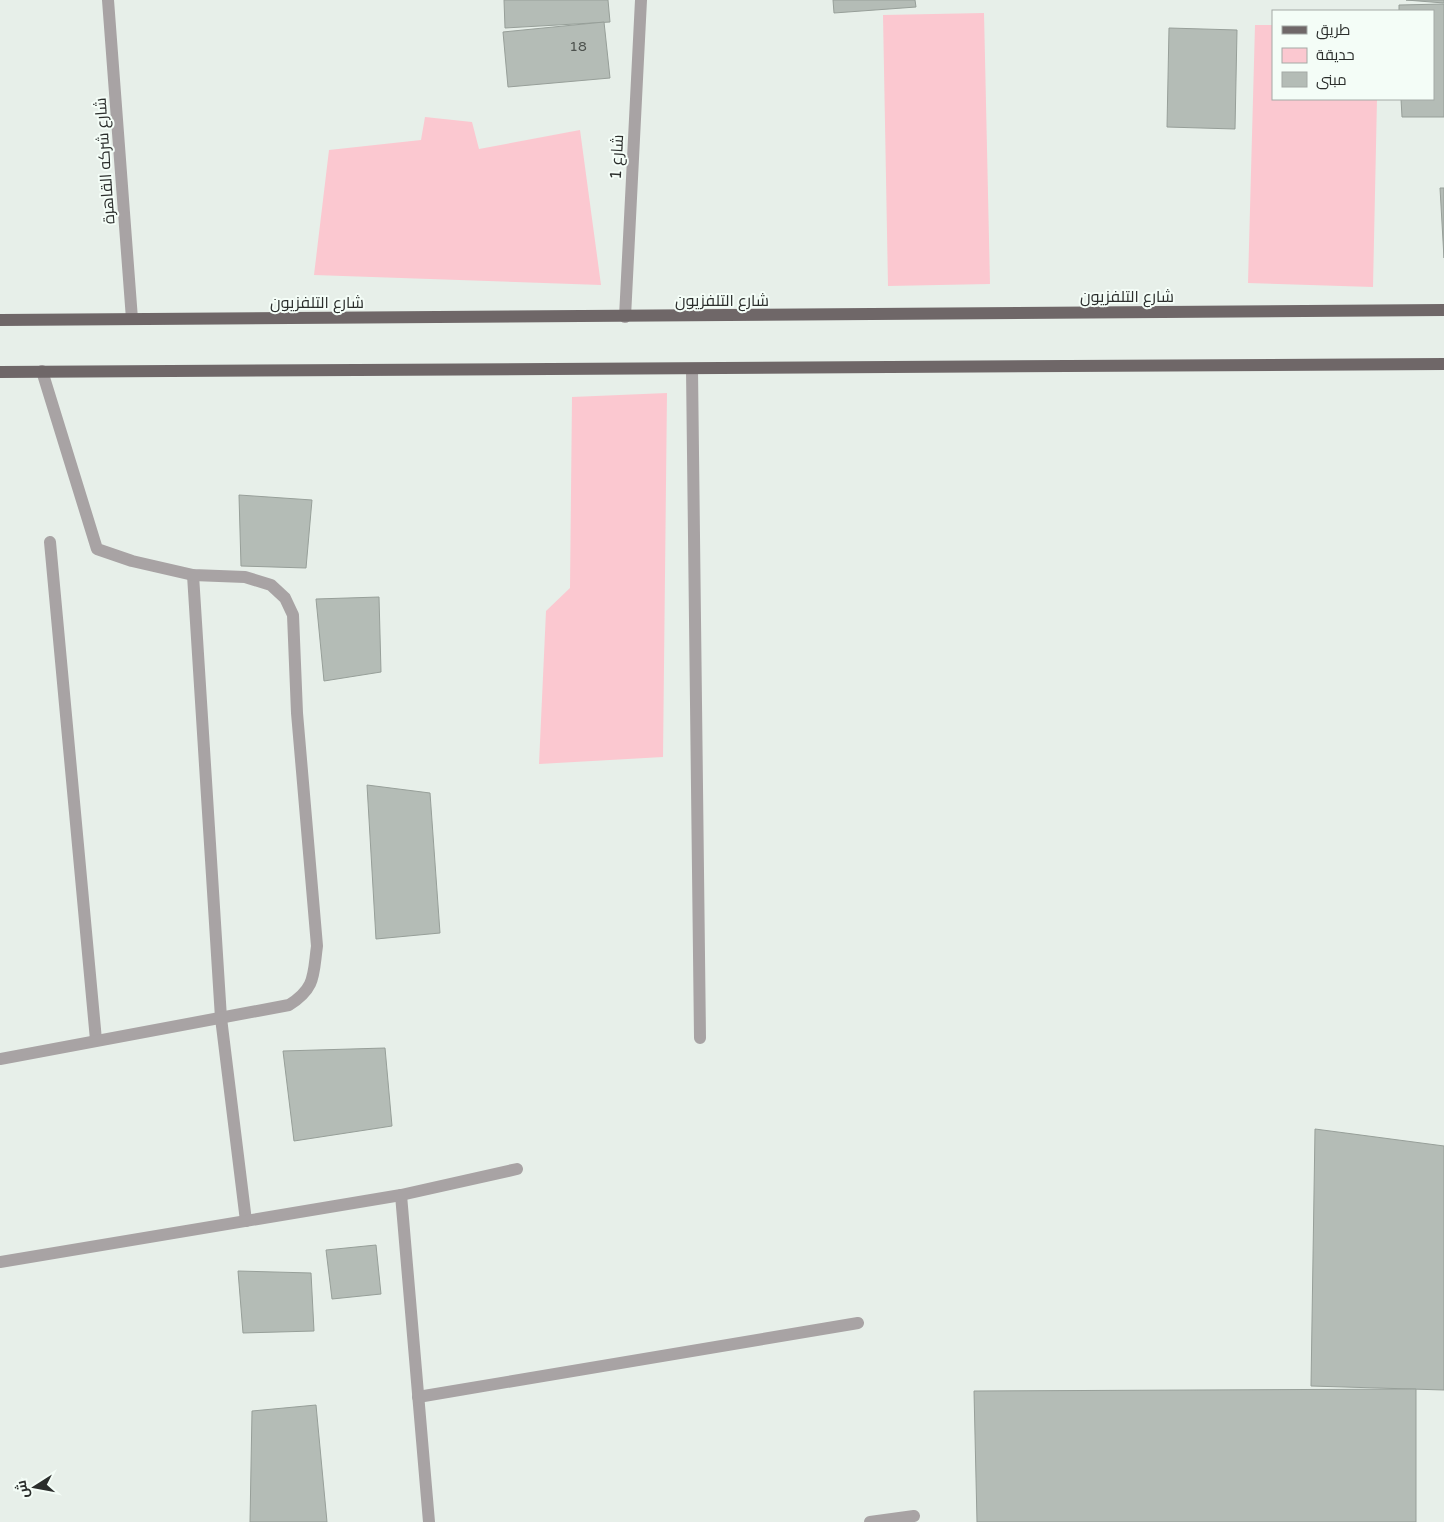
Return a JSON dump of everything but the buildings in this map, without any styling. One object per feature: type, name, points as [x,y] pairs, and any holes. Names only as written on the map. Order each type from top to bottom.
[{"type":"main road","name":"شارع التلفزيون","points":[[0,320],[1444,310]]},
{"type":"main road","points":[[0,372],[1444,364]]},
{"type":"street","name":"شارع شركه القاهرة","points":[[108,0],[132,319]]},
{"type":"street","name":"شارع 1","points":[[625,317],[640,0]]},
{"type":"street","points":[[692,369],[700,1038]]},
{"type":"street","points":[[0,1058],[289,1005],[304,996],[312,980],[317,946],[297,713],[293,615],[285,598],[271,585],[246,577],[193,575],[132,561],[98,549],[42,371]]},
{"type":"street","points":[[50,542],[96,1040]]},
{"type":"street","points":[[193,575],[220,1018],[246,1221]]},
{"type":"street","points":[[0,1262],[401,1195],[517,1168]]},
{"type":"street","points":[[401,1195],[429,1522]]},
{"type":"street","points":[[418,1397],[858,1323]]},
{"type":"street","points":[[870,1522],[914,1516]]},
{"type":"green space","points":[[984,13],[990,284],[888,286],[883,15]]},
{"type":"green space","points":[[1255,25],[1272,25],[1272,100],[1377,100],[1373,287],[1248,283]]},
{"type":"green space","points":[[425,117],[472,122],[479,149],[580,130],[601,285],[314,275],[329,150],[421,140]]},
{"type":"green space","points":[[667,393],[663,757],[539,764],[546,611],[570,588],[572,397]]}]
